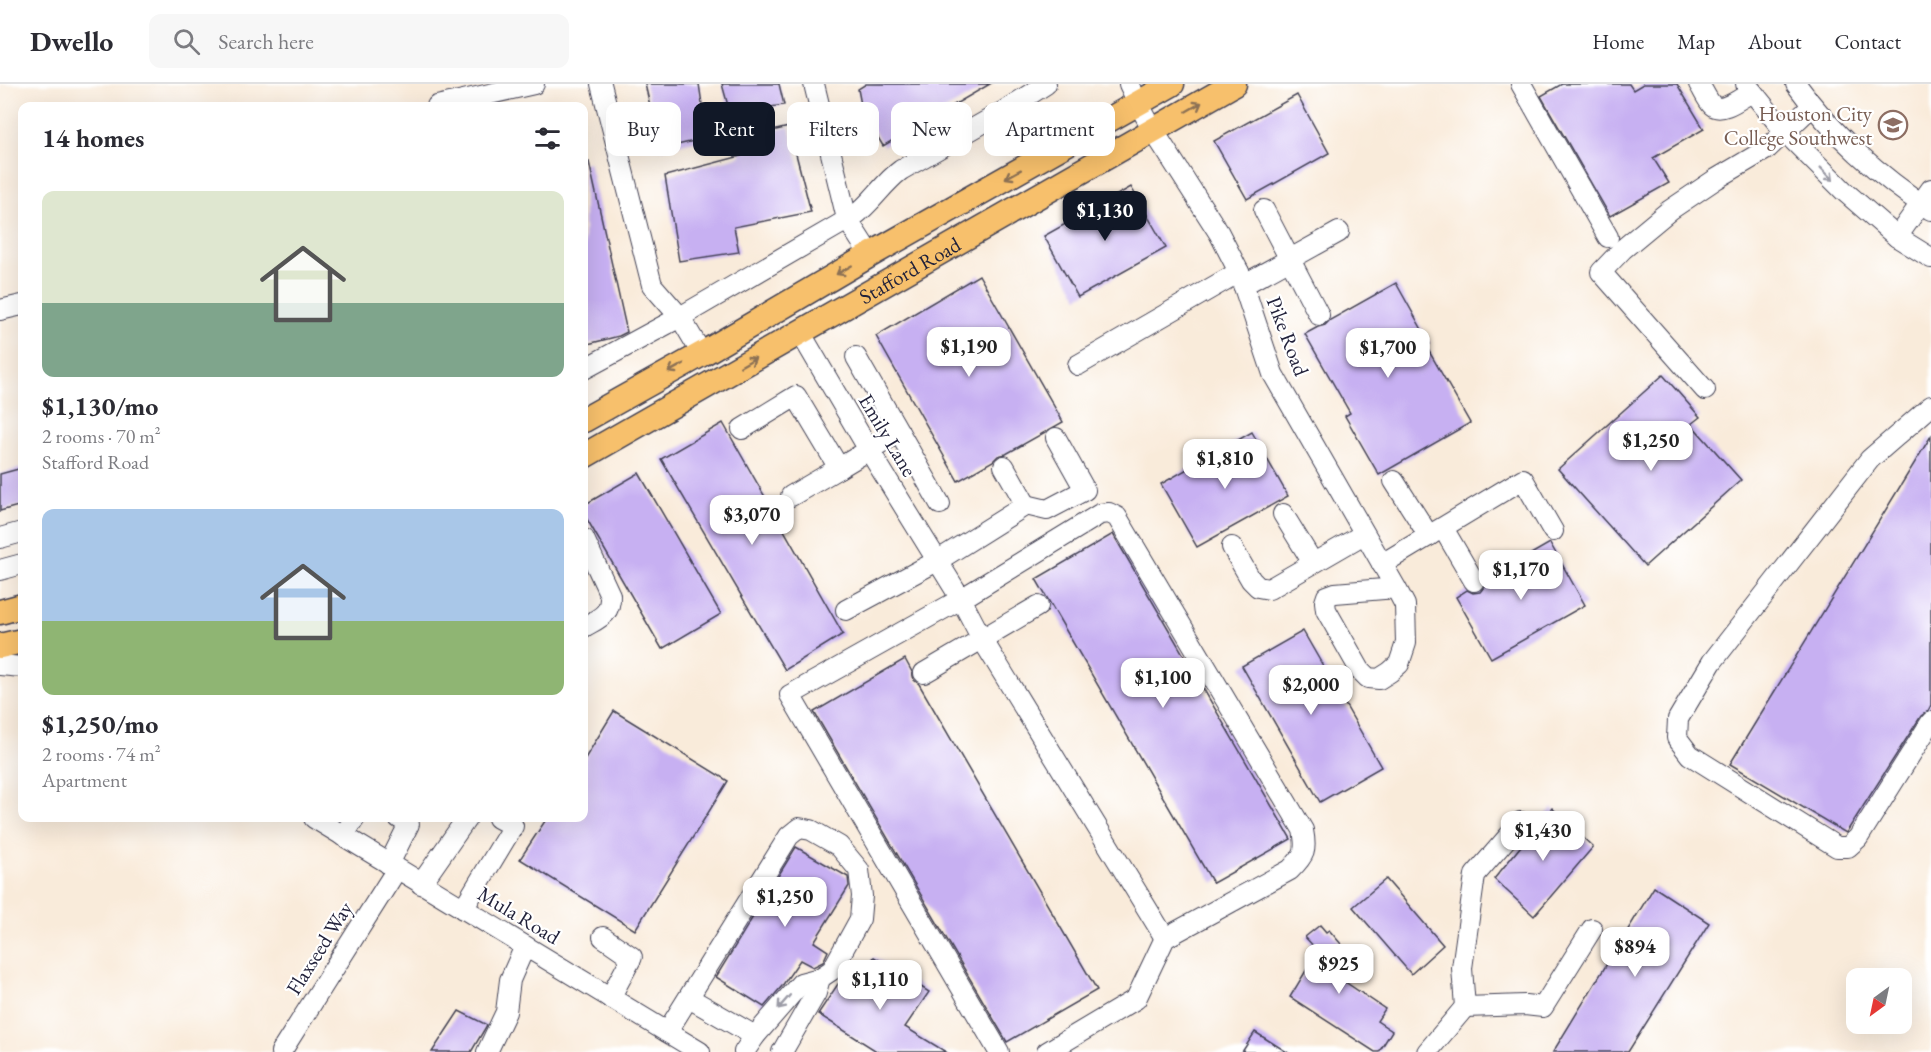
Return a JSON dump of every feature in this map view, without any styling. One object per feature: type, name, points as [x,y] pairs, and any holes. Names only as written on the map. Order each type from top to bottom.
[{"type":"main road","name":"Stafford Road","points":[[588,411],[702,354],[870,255],[1133,94],[1172,84]]},
{"type":"main road","name":"Stafford Road","points":[[588,454],[1234,84]]},
{"type":"main road","points":[[870,255],[885,284]]},
{"type":"main road","points":[[588,415],[606,443]]},
{"type":"main road","points":[[0,612],[18,607]]},
{"type":"main road","points":[[0,646],[18,642]]},
{"type":"street","points":[[474,102],[501,99],[534,84]]},
{"type":"street","points":[[601,84],[652,285],[680,317],[702,354]]},
{"type":"street","points":[[814,84],[847,219],[870,255]]},
{"type":"street","points":[[588,367],[680,317],[860,211],[887,181],[901,170],[1046,84]]},
{"type":"street","points":[[1521,84],[1608,237]]},
{"type":"street","points":[[1700,84],[1711,105],[1722,108],[1749,88],[1785,132],[1844,191],[1897,237],[1931,258]]},
{"type":"street","points":[[1796,84],[1812,106],[1867,161],[1928,201],[1897,237]]},
{"type":"street","name":"Pike Road","points":[[1133,94],[1153,130],[1219,233],[1241,278],[1273,374],[1400,597]]},
{"type":"street","points":[[1705,390],[1601,272],[1623,249],[1671,210],[1716,179],[1767,149],[1812,106]]},
{"type":"street","points":[[1264,210],[1319,315]]},
{"type":"street","points":[[1078,364],[1241,278],[1289,259],[1339,232]]},
{"type":"street","points":[[0,310],[18,306]]},
{"type":"street","name":"Emily Lane","points":[[800,332],[869,450],[961,599],[982,639],[1165,938]]},
{"type":"street","points":[[856,357],[940,504]]},
{"type":"street","points":[[742,429],[796,396],[839,468]]},
{"type":"street","points":[[1931,406],[1870,459],[1712,662],[1678,719],[1677,738],[1690,754],[1837,847],[1848,847],[1858,838],[1931,722]]},
{"type":"street","points":[[791,496],[899,432]]},
{"type":"street","points":[[1004,466],[1026,504],[1047,510],[1085,490],[1056,438]]},
{"type":"street","points":[[1382,564],[1523,479],[1553,531]]},
{"type":"street","points":[[1395,481],[1474,581]]},
{"type":"street","points":[[846,610],[937,561],[1026,504]]},
{"type":"street","points":[[999,1052],[790,695],[961,599],[1100,514],[1109,513],[1117,517],[1303,830],[1306,846],[1302,858],[1290,870],[1165,938],[1136,999],[1047,1052]]},
{"type":"street","points":[[1283,514],[1312,563]]},
{"type":"street","points":[[0,538],[18,533]]},
{"type":"street","points":[[1232,547],[1251,580],[1258,587],[1269,589],[1364,534]]},
{"type":"street","points":[[588,548],[610,595],[610,605],[603,616],[588,625]]},
{"type":"street","points":[[0,570],[18,565]]},
{"type":"street","points":[[1335,593],[1400,597],[1406,643],[1399,664],[1379,679],[1368,678],[1360,670],[1326,610],[1327,596],[1335,593]]},
{"type":"street","points":[[924,673],[1038,606]]},
{"type":"street","points":[[0,665],[18,667]]},
{"type":"street","name":"Mula Road","points":[[320,822],[700,1052]]},
{"type":"street","points":[[343,836],[352,822]]},
{"type":"street","name":"Flaxseed Way","points":[[281,1052],[393,867],[409,824],[406,822]]},
{"type":"street","points":[[421,884],[464,822]]},
{"type":"street","points":[[464,909],[513,826],[506,822]]},
{"type":"street","points":[[1427,1052],[1465,1007],[1462,968],[1475,875],[1521,822]]},
{"type":"street","points":[[667,1032],[789,836],[799,828],[811,831],[839,846],[859,870],[862,896],[860,919],[832,970],[820,978],[801,983],[749,1044],[689,998]]},
{"type":"street","points":[[1465,1007],[1525,1005],[1543,1007],[1592,929]]},
{"type":"street","points":[[603,937],[632,957],[610,998]]},
{"type":"street","points":[[487,1052],[506,1012],[510,980],[525,946]]},
{"type":"street","points":[[782,1052],[816,993],[820,978]]},
{"type":"building","points":[[645,84],[699,84],[702,102],[693,102],[693,141],[681,144],[681,102],[649,102]]},
{"type":"building","points":[[722,84],[779,84],[784,105],[775,106],[775,102],[727,102]]},
{"type":"building","points":[[866,84],[990,84],[959,102],[891,102],[891,141],[883,146],[879,139],[879,102],[860,102],[858,89]]},
{"type":"building","points":[[1562,84],[1629,84],[1633,90],[1643,84],[1677,84],[1704,129],[1653,158],[1669,183],[1610,216],[1541,96]]},
{"type":"building","points":[[1297,95],[1329,153],[1247,199],[1214,141]]},
{"type":"building","points":[[787,127],[787,156],[797,156],[811,212],[734,227],[739,252],[679,261],[665,176],[741,156],[775,156],[775,130]]},
{"type":"building","points":[[588,162],[627,332],[588,344]]},
{"type":"building","points":[[1131,187],[1166,248],[1078,297],[1044,236]]},
{"type":"building","points":[[979,275],[1063,422],[1006,454],[998,456],[958,481],[876,336]]},
{"type":"building","points":[[1396,283],[1430,344],[1426,346],[1470,423],[1379,475],[1345,416],[1350,413],[1305,334],[1325,325]]},
{"type":"building","points":[[1663,375],[1700,417],[1691,424],[1741,480],[1645,566],[1558,469]]},
{"type":"building","points":[[723,423],[843,634],[785,670],[661,459]]},
{"type":"building","points":[[1252,432],[1288,496],[1197,547],[1161,484]]},
{"type":"building","points":[[1931,436],[1931,705],[1928,711],[1921,716],[1846,833],[1730,764]]},
{"type":"building","points":[[18,469],[18,506],[0,511],[0,474]]},
{"type":"building","points":[[639,473],[721,614],[662,649],[588,521],[588,503]]},
{"type":"building","points":[[1113,534],[1291,839],[1213,883],[1036,579]]},
{"type":"building","points":[[1550,543],[1585,605],[1491,658],[1456,597],[1467,590],[1473,593],[1480,592],[1486,580]]},
{"type":"building","points":[[1303,631],[1381,767],[1320,802],[1242,666]]},
{"type":"building","points":[[905,659],[914,680],[919,684],[1097,990],[1007,1042],[814,712]]},
{"type":"building","points":[[614,711],[728,781],[635,930],[520,859],[544,822],[588,822],[588,753]]},
{"type":"building","points":[[1552,808],[1593,847],[1534,916],[1494,879]]},
{"type":"building","points":[[796,847],[848,877],[849,886],[814,942],[828,951],[823,962],[813,967],[800,960],[764,1007],[716,977]]},
{"type":"building","points":[[1386,879],[1443,945],[1411,974],[1353,907]]},
{"type":"building","points":[[1654,887],[1709,923],[1628,1052],[1553,1052]]},
{"type":"building","points":[[1320,925],[1326,932],[1329,930],[1347,951],[1326,969],[1385,1009],[1377,1021],[1392,1031],[1379,1052],[1375,1052],[1290,997],[1318,951],[1305,937]]},
{"type":"building","points":[[874,957],[929,992],[905,1027],[946,1052],[878,1052],[818,1014],[838,984],[852,992]]},
{"type":"building","points":[[459,1011],[487,1025],[471,1052],[432,1052]]},
{"type":"building","points":[[1255,1032],[1287,1052],[1242,1052]]},
{"type":"place","name":"Houston City College Southwest","points":[[1893,125]]}]
